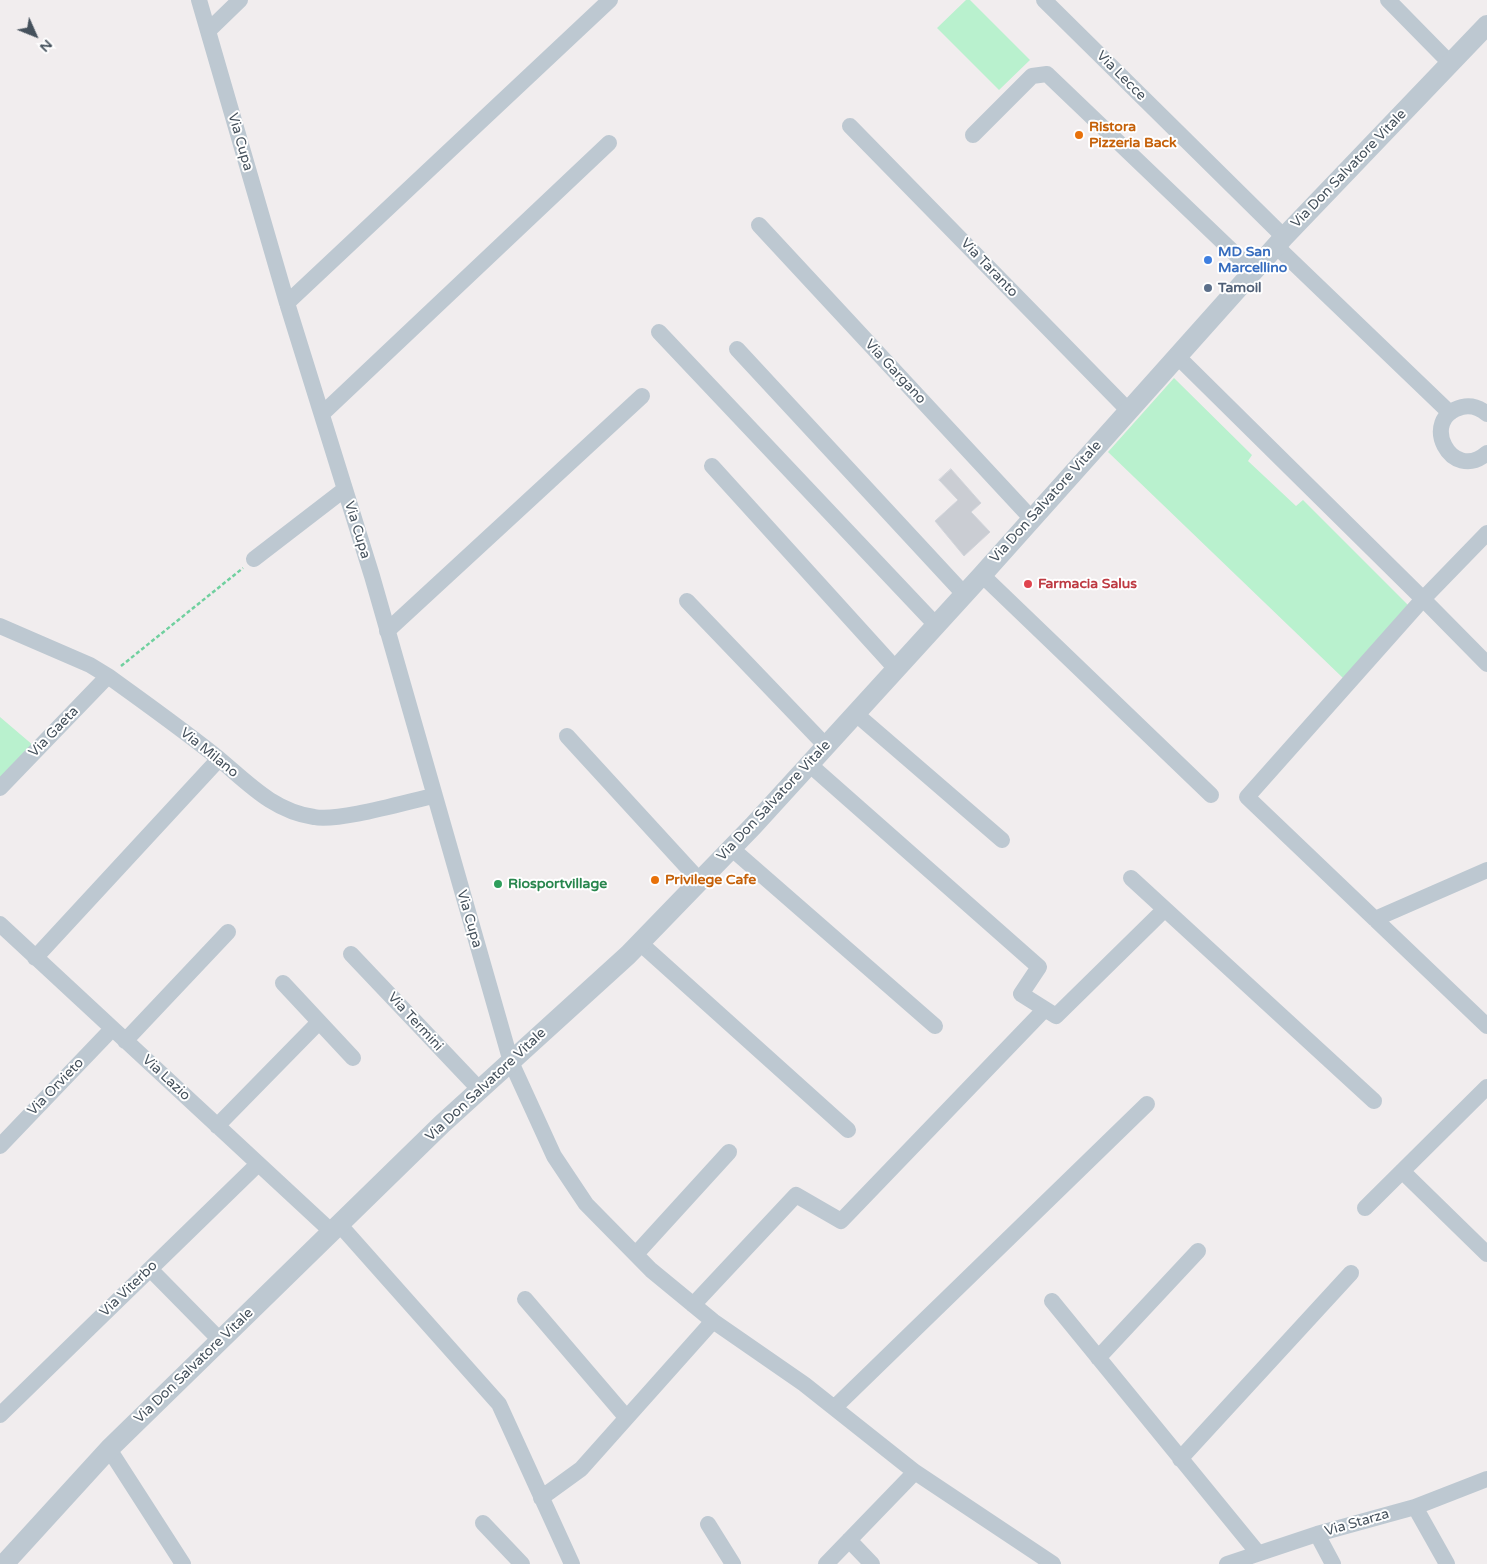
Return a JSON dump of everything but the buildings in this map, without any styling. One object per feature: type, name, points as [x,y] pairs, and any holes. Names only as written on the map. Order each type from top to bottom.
[{"type":"street","name":"Via Cupa","points":[[199,0],[287,303],[387,631],[511,1062],[554,1156],[586,1204],[636,1254],[713,1322],[804,1384],[915,1472],[1053,1564]]},
{"type":"street","points":[[208,31],[240,0]]},
{"type":"street","points":[[287,303],[610,0]]},
{"type":"street","name":"Via Lecce","points":[[1044,0],[1450,413]]},
{"type":"street","points":[[1388,0],[1450,64]]},
{"type":"street","name":"Via Don Salvatore Vitale","points":[[4,1564],[109,1449],[220,1340],[480,1090],[640,943],[856,714],[1253,271],[1487,25]]},
{"type":"street","points":[[973,135],[1032,76],[1046,74],[1253,271]]},
{"type":"street","name":"Via Taranto","points":[[850,126],[1128,410]]},
{"type":"street","points":[[322,414],[609,143]]},
{"type":"street","name":"Via Gargano","points":[[759,225],[1031,518]]},
{"type":"street","points":[[659,332],[936,625]]},
{"type":"street","points":[[738,349],[964,594]]},
{"type":"street","points":[[1177,356],[1487,664]]},
{"type":"street","points":[[387,631],[642,396]]},
{"type":"street","points":[[1487,414],[1475,407],[1466,406],[1450,413],[1444,420],[1441,438],[1449,453],[1466,461],[1474,460],[1487,452]]},
{"type":"street","points":[[712,466],[896,668]]},
{"type":"street","points":[[254,559],[345,489]]},
{"type":"street","points":[[1487,533],[1423,599],[1246,797],[1487,1026]]},
{"type":"street","points":[[982,574],[1211,795]]},
{"type":"street","points":[[687,601],[826,746]]},
{"type":"street","name":"Via Milano","points":[[0,626],[90,665],[108,676],[219,759],[266,799],[284,808],[315,818],[341,816],[433,796]]},
{"type":"street","name":"Via Gaeta","points":[[0,788],[108,676]]},
{"type":"street","points":[[856,714],[1002,840]]},
{"type":"street","points":[[567,736],[699,880]]},
{"type":"street","points":[[35,958],[219,759]]},
{"type":"street","points":[[809,764],[1039,967],[1021,994],[1056,1016],[1165,909]]},
{"type":"street","points":[[731,848],[935,1026]]},
{"type":"street","points":[[1375,919],[1487,870]]},
{"type":"street","points":[[1130,878],[1374,1101]]},
{"type":"street","name":"Via Lazio","points":[[0,924],[258,1164],[336,1228],[499,1404],[572,1564]]},
{"type":"street","points":[[125,1041],[228,932]]},
{"type":"street","points":[[640,943],[848,1130]]},
{"type":"street","name":"Via Termini","points":[[351,954],[480,1090]]},
{"type":"street","points":[[283,983],[353,1058]]},
{"type":"street","points":[[693,1305],[796,1195],[841,1222],[1045,1009]]},
{"type":"street","points":[[217,1126],[319,1022]]},
{"type":"street","name":"Via Orvieto","points":[[0,1146],[112,1029]]},
{"type":"street","points":[[1365,1208],[1487,1087]]},
{"type":"street","points":[[834,1408],[1147,1104]]},
{"type":"street","points":[[636,1254],[729,1152]]},
{"type":"street","name":"Via Viterbo","points":[[0,1415],[258,1164]]},
{"type":"street","points":[[1402,1171],[1487,1254]]},
{"type":"street","points":[[1098,1358],[1198,1252]]},
{"type":"street","points":[[150,1269],[220,1340]]},
{"type":"street","points":[[1180,1459],[1351,1273]]},
{"type":"street","points":[[525,1300],[626,1417]]},
{"type":"street","points":[[1052,1302],[1258,1553]]},
{"type":"street","points":[[541,1498],[582,1469],[626,1417],[713,1322]]},
{"type":"street","points":[[109,1449],[183,1564]]},
{"type":"street","points":[[826,1564],[915,1472]]},
{"type":"street","name":"Via Starza","points":[[1227,1564],[1317,1534],[1415,1506],[1487,1479]]},
{"type":"street","points":[[1415,1506],[1447,1564]]},
{"type":"street","points":[[483,1523],[522,1564]]},
{"type":"street","points":[[708,1524],[733,1564]]},
{"type":"street","points":[[1317,1534],[1334,1564]]},
{"type":"street","points":[[849,1540],[872,1564]]},
{"type":"path","points":[[108,676],[254,559]]},
{"type":"green space","points":[[966,0],[970,0],[1030,60],[999,90],[937,28]]},
{"type":"green space","points":[[1174,378],[1252,455],[1248,461],[1296,506],[1303,500],[1409,606],[1343,678],[1108,452]]},
{"type":"green space","points":[[0,717],[34,746],[0,781]]},
{"type":"place","name":"Ristora Pizzeria Back","points":[[1079,135]]},
{"type":"place","name":"MD San Marcellino","points":[[1208,260]]},
{"type":"place","name":"Tamoil","points":[[1208,288]]},
{"type":"place","name":"Farmacia Salus","points":[[1028,584]]},
{"type":"place","name":"Privilege Cafe","points":[[655,880]]},
{"type":"place","name":"Riosportvillage","points":[[498,884]]}]
